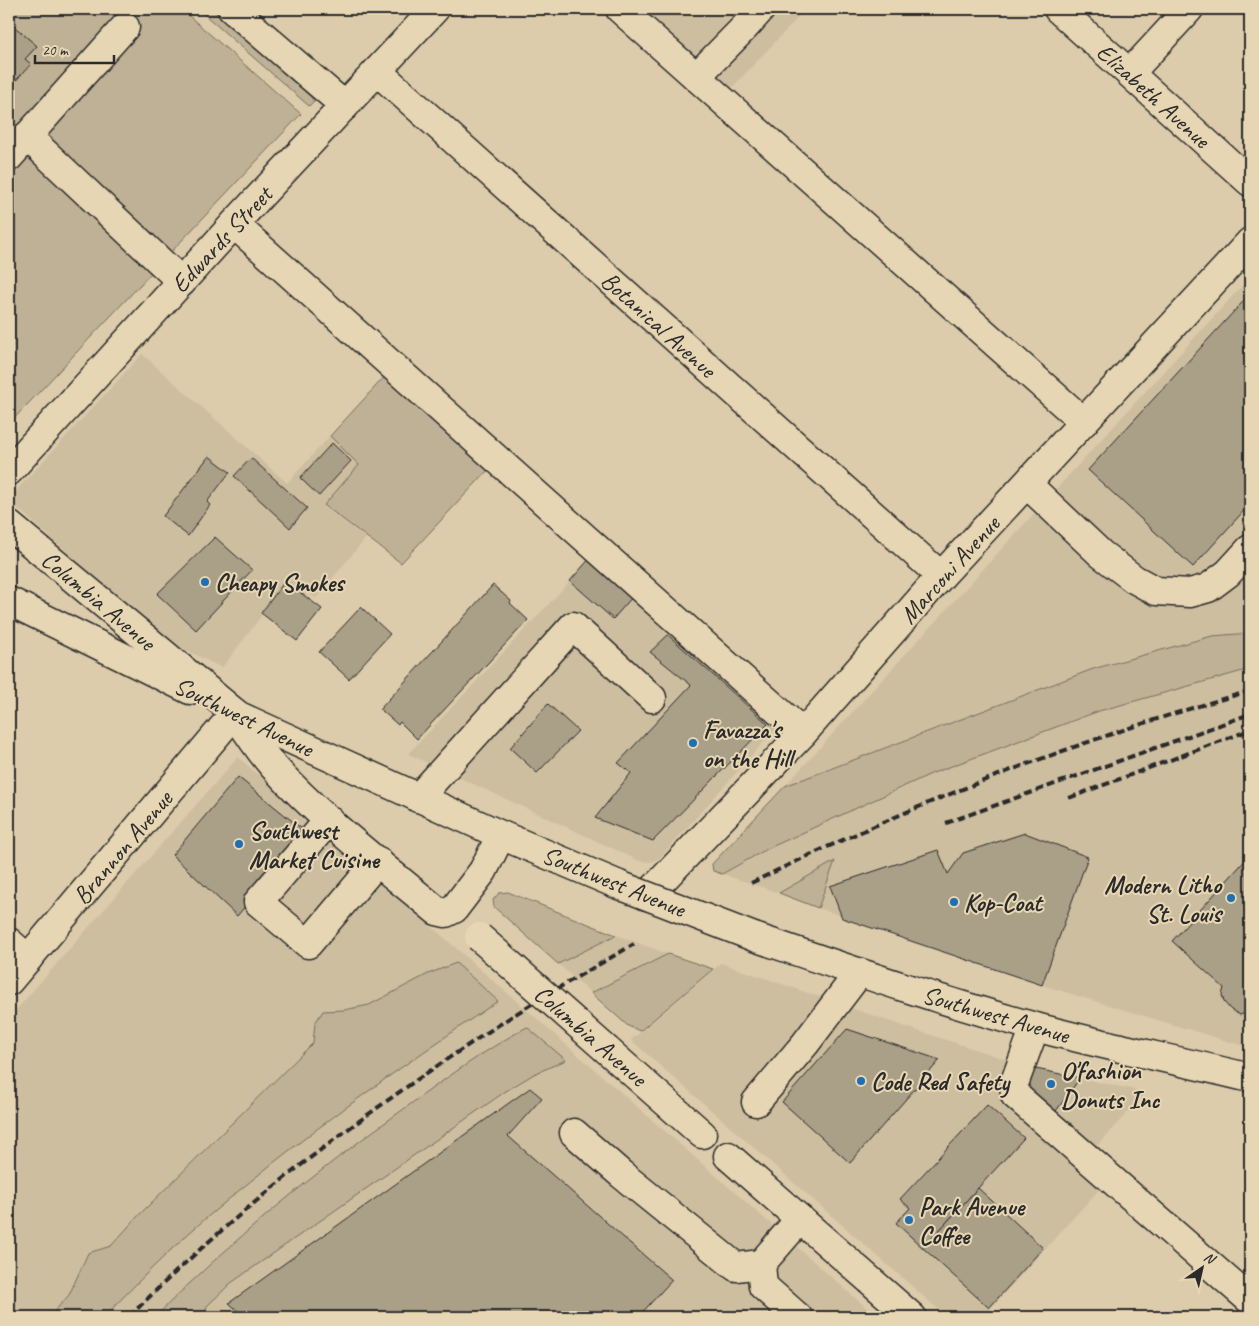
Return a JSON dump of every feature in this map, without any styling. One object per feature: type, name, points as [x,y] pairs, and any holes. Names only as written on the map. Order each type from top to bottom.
[{"type":"street","points":[[232,9],[345,106]]},
{"type":"street","name":"Edwards Street","points":[[9,471],[234,224],[435,9]]},
{"type":"street","points":[[620,9],[1084,422]]},
{"type":"street","name":"Elizabeth Avenue","points":[[1058,9],[1250,182]]},
{"type":"street","points":[[1130,74],[1190,9]]},
{"type":"street","points":[[696,77],[750,12]]},
{"type":"street","points":[[9,157],[125,28]]},
{"type":"street","name":"Botanical Avenue","points":[[377,71],[941,576]]},
{"type":"street","points":[[27,136],[182,282]]},
{"type":"street","points":[[234,224],[803,733]]},
{"type":"street","name":"Marconi Avenue","points":[[647,896],[803,733],[941,576],[1250,242]]},
{"type":"street","points":[[1027,484],[1101,554],[1134,579],[1156,591],[1190,593],[1208,588],[1228,573],[1250,549]]},
{"type":"street","name":"Columbia Avenue","points":[[9,525],[235,714],[254,743],[302,796],[437,911],[446,913],[454,909],[473,885],[491,857],[501,835]]},
{"type":"street","name":"Southwest Avenue","points":[[9,601],[136,662],[235,714],[501,835],[647,896],[859,973],[1034,1027],[1250,1078]]},
{"type":"street","points":[[418,798],[573,626],[652,698]]},
{"type":"street","name":"Brannon Avenue","points":[[9,981],[19,950],[235,714]]},
{"type":"street","points":[[329,820],[258,902],[308,944],[378,861]]},
{"type":"street","name":"Columbia Avenue","points":[[479,937],[702,1134]]},
{"type":"street","points":[[756,1102],[859,973]]},
{"type":"street","points":[[1034,1027],[1014,1084],[1015,1095],[1250,1300]]},
{"type":"street","points":[[574,1133],[736,1268],[761,1264],[800,1219]]},
{"type":"street","points":[[728,1156],[912,1317]]},
{"type":"street","points":[[761,1264],[763,1286],[798,1317]]},
{"type":"shaded area","points":[[9,9],[181,9],[301,114],[9,424],[9,85],[11,86],[30,64],[25,59],[37,46],[9,22]]},
{"type":"shaded area","points":[[198,9],[211,9],[314,101],[309,106]]},
{"type":"shaded area","points":[[636,9],[806,9],[728,92]]},
{"type":"shaded area","points":[[1250,277],[1250,633],[1212,636],[1093,669],[785,786]]},
{"type":"shaded area","points":[[142,354],[287,483],[330,436],[359,465],[324,505],[366,538],[316,598],[287,582],[222,668],[162,638],[13,504],[13,495],[22,484]]},
{"type":"shaded area","points":[[387,374],[491,467],[401,563],[324,505],[359,465],[330,436]]},
{"type":"shaded area","points":[[592,558],[779,725],[660,858],[651,862],[640,861],[408,754]]},
{"type":"shaded area","points":[[1250,633],[1250,669],[1099,711],[933,773],[767,849],[722,874],[713,871],[712,864],[785,786],[1093,669],[1212,636]]},
{"type":"shaded area","points":[[1250,669],[1250,1048],[1042,985],[818,908],[834,862],[779,893],[722,874],[767,849],[932,773],[1099,711]]},
{"type":"shaded area","points":[[238,757],[877,1317],[9,1317],[9,1018]]},
{"type":"shaded area","points":[[835,861],[818,908],[779,893]]},
{"type":"shaded area","points":[[508,892],[616,935],[558,964],[494,907],[493,900],[499,893]]},
{"type":"shaded area","points":[[616,935],[668,954],[591,993],[558,964]]},
{"type":"shaded area","points":[[668,954],[713,969],[640,1031],[628,1026],[591,993]]},
{"type":"shaded area","points":[[456,963],[498,1001],[311,1133],[239,1190],[191,1231],[104,1317],[49,1317],[69,1295],[88,1253],[111,1246],[139,1215],[313,1043],[315,1023],[323,1011],[344,1010],[369,1005],[428,974]]},
{"type":"shaded area","points":[[721,963],[906,1027],[1036,1069],[1146,1092],[1093,1150],[1116,1171],[983,1317],[947,1317],[631,1040]]},
{"type":"shaded area","points":[[527,1027],[566,1060],[534,1074],[506,1091],[231,1283],[207,1306],[204,1317],[155,1317],[213,1261],[305,1183],[463,1067]]},
{"type":"building","points":[[9,22],[37,46],[25,59],[31,64],[11,86],[9,85]]},
{"type":"building","points":[[1250,294],[1250,504],[1193,567],[1088,470]]},
{"type":"building","points":[[332,443],[351,461],[319,496],[300,478]]},
{"type":"building","points":[[209,456],[230,472],[207,502],[210,505],[188,536],[163,516]]},
{"type":"building","points":[[251,458],[307,508],[290,528],[234,476]]},
{"type":"building","name":"Cheapy Smokes","points":[[215,537],[252,570],[196,630],[157,594]]},
{"type":"building","points":[[591,557],[634,595],[613,619],[570,581]]},
{"type":"building","points":[[285,581],[322,609],[297,641],[261,613]]},
{"type":"building","points":[[493,585],[528,620],[417,739],[400,722],[398,725],[380,709]]},
{"type":"building","points":[[361,607],[390,634],[349,679],[319,652]]},
{"type":"building","name":"Favazza's on the Hill","points":[[668,635],[768,724],[653,841],[595,818],[631,773],[618,763],[691,685],[650,652]]},
{"type":"building","points":[[548,704],[578,731],[537,773],[510,748]]},
{"type":"building","name":"Southwest Market Cuisine","points":[[238,777],[307,833],[237,916],[172,855]]},
{"type":"building","name":"Kop-Coat","points":[[1025,833],[1088,857],[1042,985],[842,918],[830,886],[938,850],[948,874],[963,853]]},
{"type":"building","name":"Modern Litho St. Louis","points":[[1250,855],[1250,1014],[1248,1012],[1240,1015],[1231,1010],[1224,1002],[1222,995],[1224,988],[1172,941]]},
{"type":"building","name":"Code Red Safety","points":[[847,1029],[940,1060],[850,1163],[782,1102]]},
{"type":"building","name":"O'fashion Donuts Inc","points":[[1036,1069],[1080,1078],[1056,1111],[1022,1090]]},
{"type":"building","points":[[530,1088],[542,1098],[508,1136],[672,1280],[638,1317],[245,1317],[229,1303]]},
{"type":"building","points":[[987,1105],[1024,1138],[923,1248],[896,1223],[910,1208],[900,1199]]},
{"type":"building","points":[[978,1188],[1043,1248],[989,1308],[923,1248]]},
{"type":"railway","points":[[751,883],[934,800],[996,776],[1059,752],[1250,691]]},
{"type":"railway","points":[[946,823],[1250,714]]},
{"type":"railway","points":[[1069,798],[1250,730]]},
{"type":"railway","points":[[129,1317],[217,1235],[310,1158],[359,1121],[508,1019],[634,944]]},
{"type":"place","name":"Cheapy Smokes","points":[[205,582]]},
{"type":"place","name":"Favazza's on the Hill","points":[[693,743]]},
{"type":"place","name":"Southwest Market Cuisine","points":[[239,844]]},
{"type":"place","name":"Modern Litho St. Louis","points":[[1231,898]]},
{"type":"place","name":"Kop-Coat","points":[[954,902]]},
{"type":"place","name":"Code Red Safety","points":[[861,1081]]},
{"type":"place","name":"O'fashion Donuts Inc","points":[[1051,1084]]},
{"type":"place","name":"Park Avenue Coffee","points":[[909,1220]]}]
